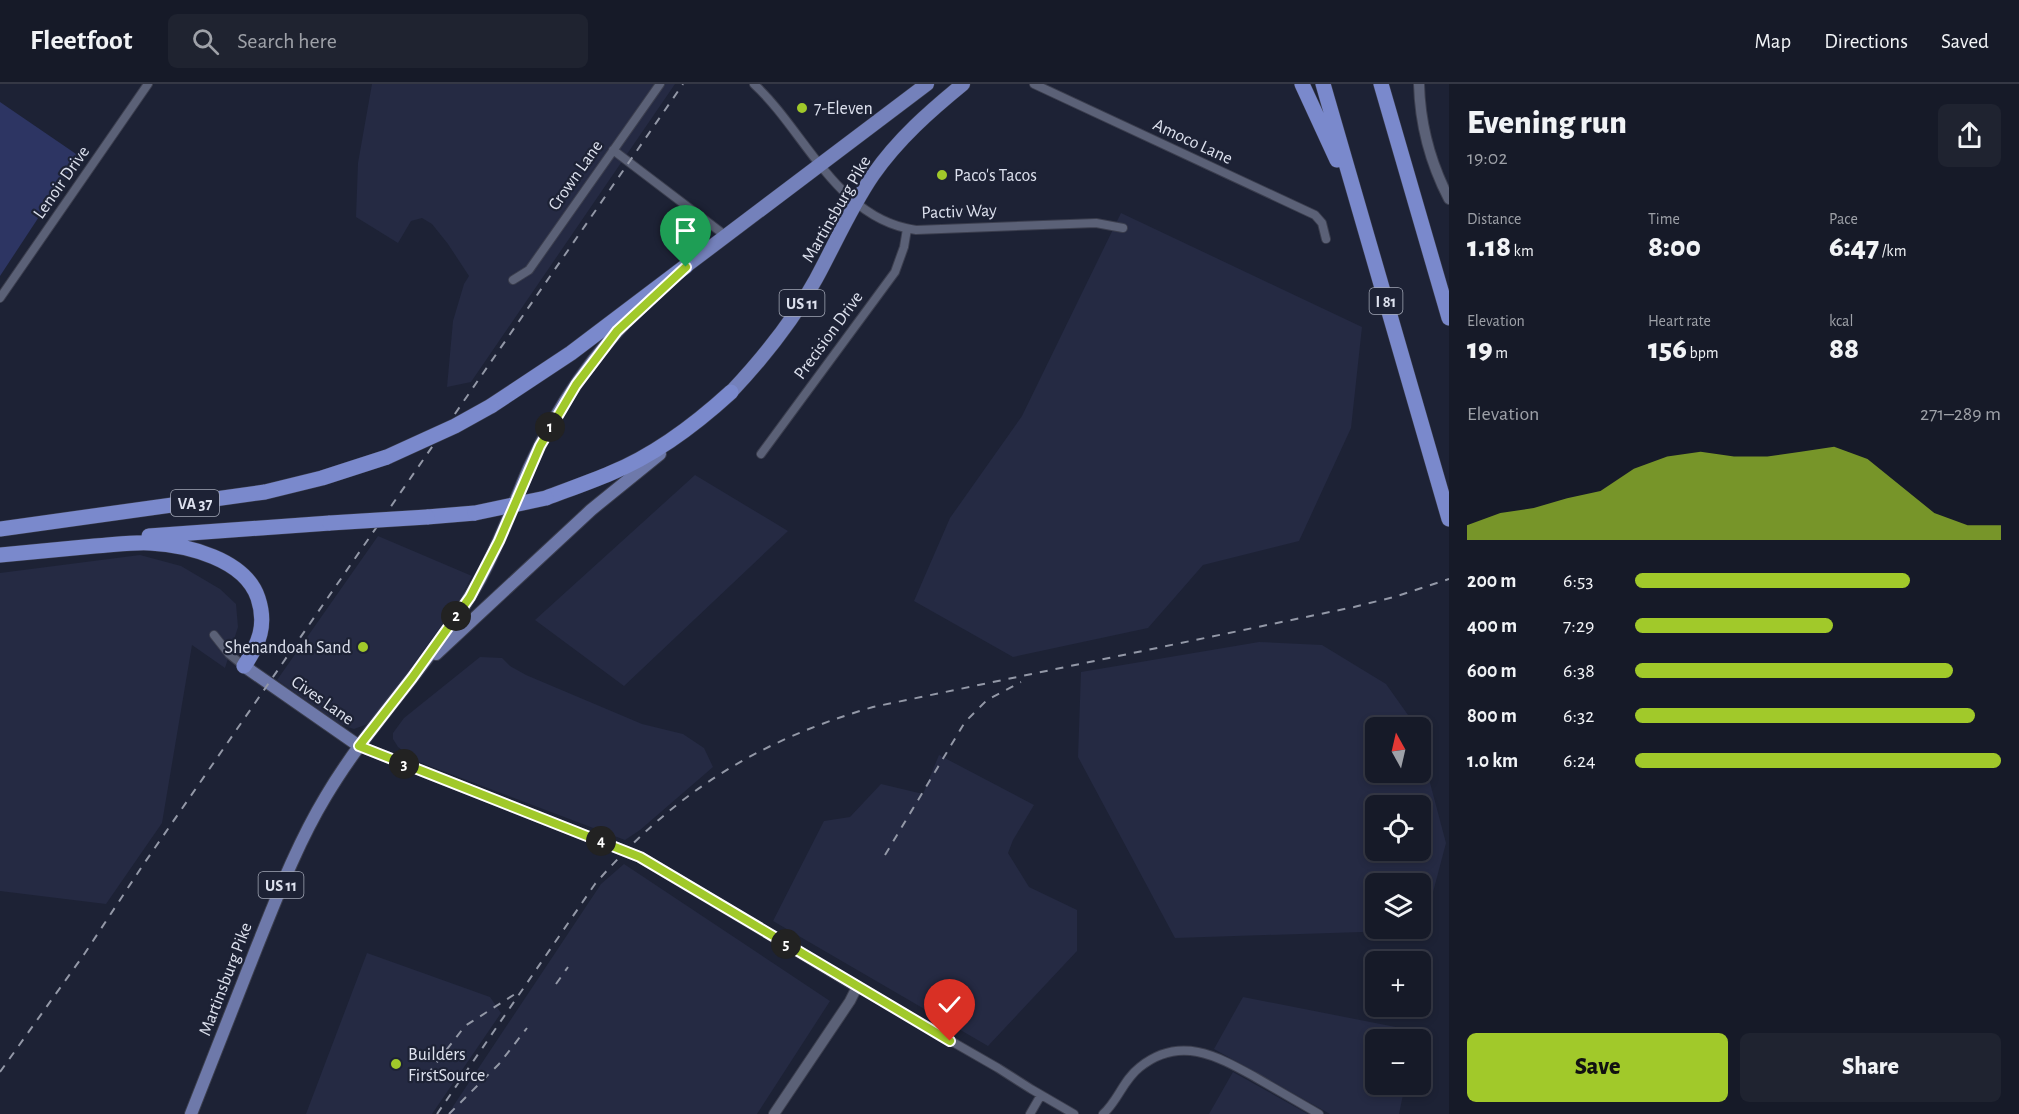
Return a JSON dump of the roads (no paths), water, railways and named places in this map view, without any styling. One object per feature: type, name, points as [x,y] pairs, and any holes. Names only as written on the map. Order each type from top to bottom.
[{"type":"highway","name":"Martinsburg Pike","points":[[686,267],[927,84]]},
{"type":"highway","name":"Martinsburg Pike","points":[[731,392],[761,360],[792,319],[816,280],[856,202],[874,174],[902,139],[963,84]]},
{"type":"highway","points":[[1302,84],[1358,201]]},
{"type":"highway","name":"I 81","points":[[1323,84],[1449,519]]},
{"type":"highway","points":[[1382,84],[1449,318]]},
{"type":"highway","points":[[1392,84],[1410,182]]},
{"type":"highway","name":"VA 37","points":[[0,529],[265,492],[322,478],[387,457],[439,434],[491,406],[571,353],[686,267]]},
{"type":"highway","name":"VA 37","points":[[0,553],[112,539],[475,513],[546,498],[613,473],[639,459],[693,424],[731,392]]},
{"type":"highway","points":[[0,553],[147,543],[192,550],[229,565],[251,584],[262,615],[263,625],[258,643],[244,666]]},
{"type":"main road","name":"US 11","points":[[412,678],[481,578],[535,456],[576,385],[617,331],[686,267]]},
{"type":"main road","name":"US 11","points":[[412,678],[591,510],[710,414],[731,392]]},
{"type":"main road","name":"Cives Lane","points":[[244,666],[359,746]]},
{"type":"main road","name":"Martinsburg Pike","points":[[191,1114],[295,854],[317,811],[359,746],[412,678]]},
{"type":"street","name":"Lenoir Drive","points":[[0,298],[148,84]]},
{"type":"street","name":"Crown Lane","points":[[513,280],[529,270],[660,84]]},
{"type":"street","points":[[754,84],[766,96],[819,165]]},
{"type":"street","name":"Amoco Lane","points":[[1034,84],[1315,215],[1322,223],[1326,239]]},
{"type":"street","points":[[1419,84],[1425,128],[1437,172],[1449,200]]},
{"type":"street","points":[[613,150],[726,236]]},
{"type":"street","name":"Pactiv Way","points":[[819,165],[856,202],[891,223],[907,229],[1096,224],[1123,228]]},
{"type":"street","name":"Precision Drive","points":[[761,454],[895,272],[904,247],[907,229]]},
{"type":"street","name":"Cives Lane","points":[[214,635],[229,654],[244,666]]},
{"type":"street","points":[[359,746],[640,857],[1074,1114]]},
{"type":"street","points":[[774,1114],[857,987]]},
{"type":"street","points":[[1103,1114],[1124,1084],[1140,1067],[1157,1057],[1188,1051],[1199,1051],[1220,1058],[1319,1114]]},
{"type":"street","points":[[1030,1114],[1041,1095]]},
{"type":"railway","points":[[0,1072],[85,953],[143,865],[683,84]]},
{"type":"railway","points":[[437,1114],[595,884],[655,823],[720,774],[755,754],[792,736],[873,707],[1354,607],[1449,579]]},
{"type":"railway","points":[[885,855],[965,722],[987,700],[1021,682]]},
{"type":"railway","points":[[556,984],[568,967]]},
{"type":"railway","points":[[427,1075],[465,1026],[515,994]]},
{"type":"railway","points":[[449,1114],[499,1064],[527,1028]]},
{"type":"place","name":"7-Eleven","points":[[802,108]]},
{"type":"place","name":"Paco's Tacos","points":[[942,175]]},
{"type":"place","name":"Shenandoah Sand","points":[[363,647]]},
{"type":"place","name":"Builders FirstSource","points":[[396,1064]]}]
